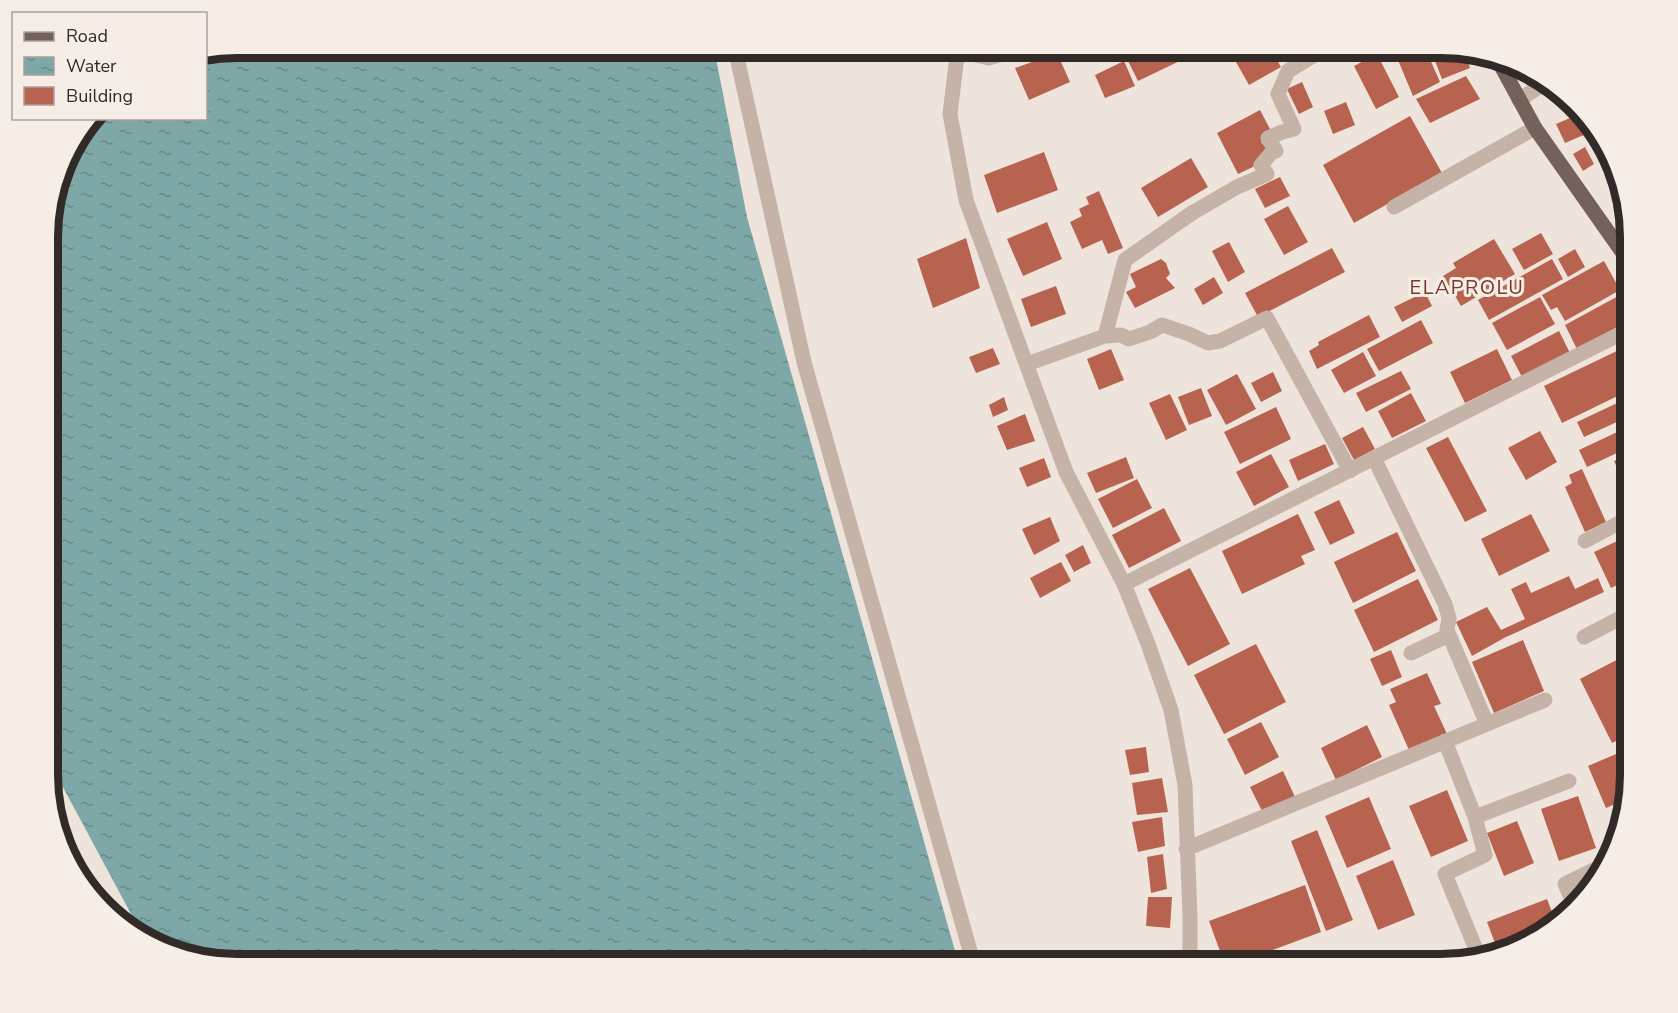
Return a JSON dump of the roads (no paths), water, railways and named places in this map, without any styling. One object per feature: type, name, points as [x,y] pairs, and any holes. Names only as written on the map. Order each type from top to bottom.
[{"type":"main road","points":[[1503,70],[1535,128],[1619,247]]},
{"type":"street","points":[[737,59],[804,362],[971,954]]},
{"type":"street","points":[[957,59],[950,114],[966,200],[1066,472],[1124,584],[1171,710],[1185,786],[1190,954]]},
{"type":"street","points":[[1105,336],[1125,260],[1192,213],[1237,187],[1267,174],[1261,165],[1272,152],[1276,151],[1268,138],[1294,129],[1278,94],[1288,71],[1308,59]]},
{"type":"street","points":[[1519,100],[1537,88]]},
{"type":"street","points":[[1394,207],[1535,128]]},
{"type":"street","points":[[1027,364],[1105,336],[1121,334],[1130,339],[1162,326],[1189,334],[1208,343],[1220,341],[1267,318],[1350,471]]},
{"type":"street","points":[[1124,584],[1619,335]]},
{"type":"street","points":[[1374,458],[1445,604],[1449,618],[1447,630],[1487,724]]},
{"type":"street","points":[[1585,541],[1619,523]]},
{"type":"street","points":[[1584,637],[1619,621]]},
{"type":"street","points":[[1411,653],[1449,635]]},
{"type":"street","points":[[1186,849],[1545,700]]},
{"type":"street","points":[[1445,741],[1474,817],[1485,855],[1445,874],[1477,951]]},
{"type":"street","points":[[1474,817],[1569,781]]},
{"type":"street","points":[[1571,897],[1565,884],[1591,872]]},
{"type":"water","points":[[716,59],[747,217],[956,954],[238,954],[214,953],[169,941],[135,921],[58,775],[58,238],[60,214],[68,180],[89,138],[103,120],[207,120],[207,62],[214,60]]},
{"type":"district","name":"ELAPROLU","points":[[1467,287]]}]
